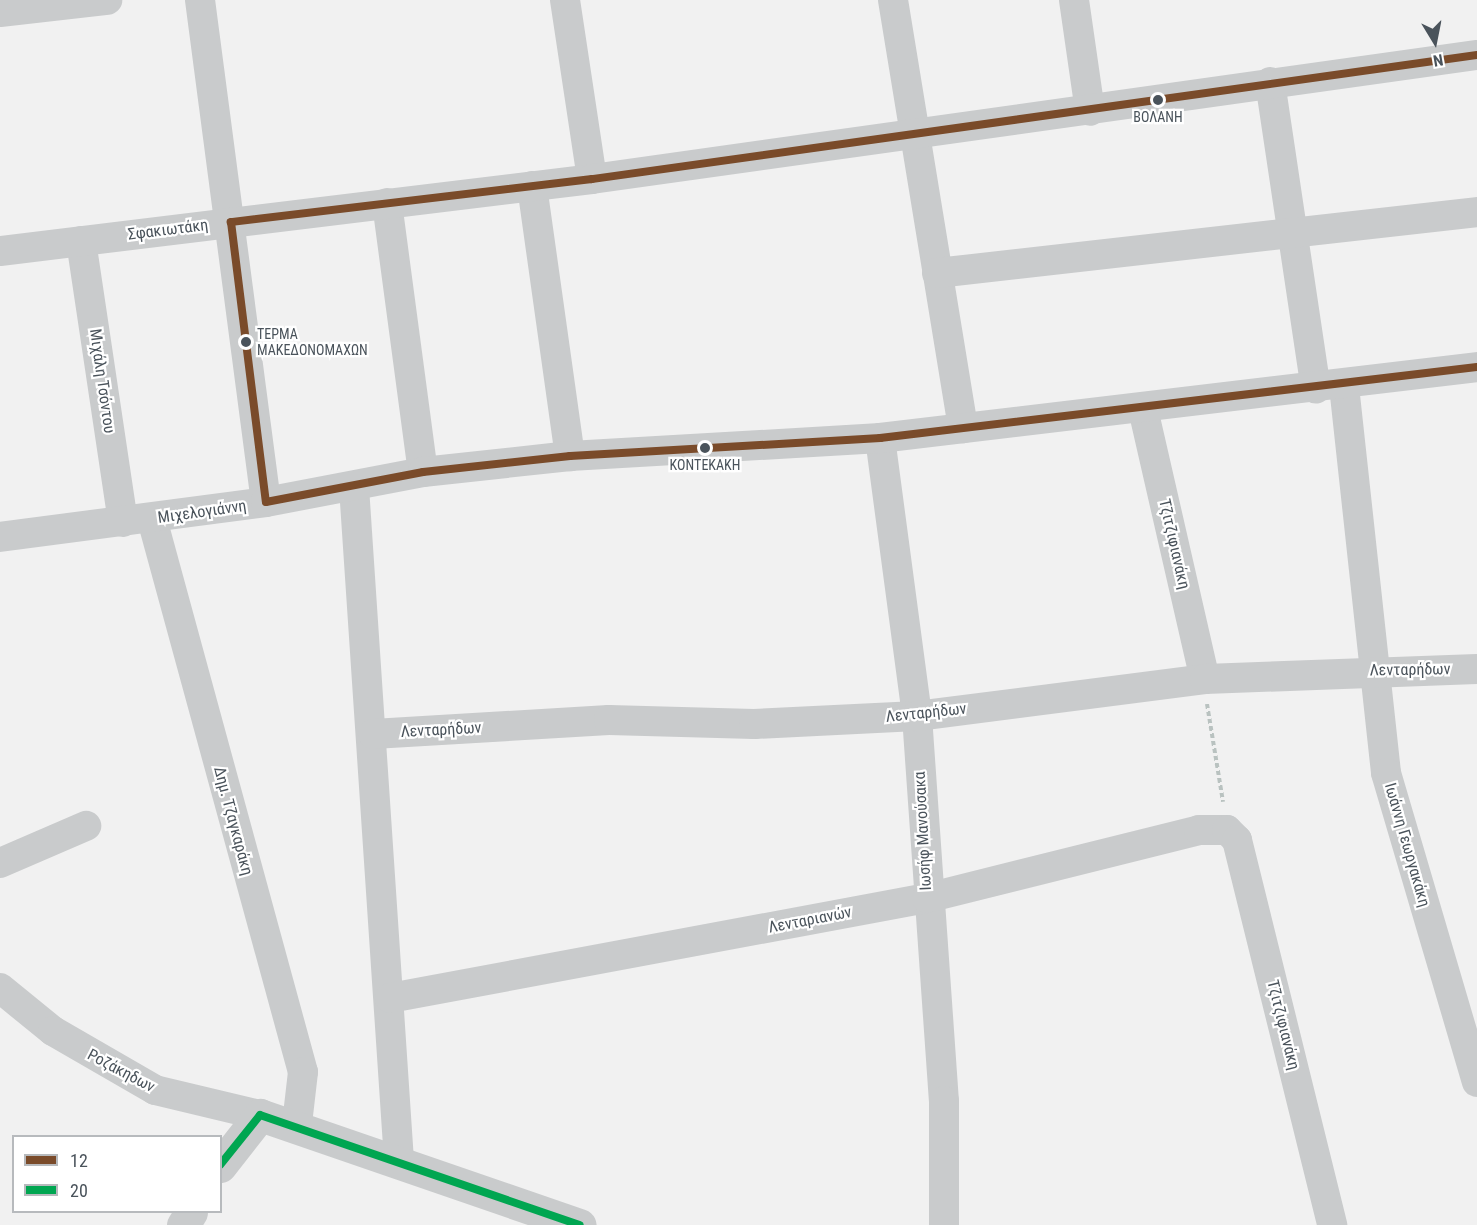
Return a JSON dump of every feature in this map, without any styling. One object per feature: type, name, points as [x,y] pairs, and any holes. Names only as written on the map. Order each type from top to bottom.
[{"type":"street","points":[[0,12],[107,0]]},
{"type":"street","points":[[200,0],[266,502]]},
{"type":"street","points":[[565,0],[592,178]]},
{"type":"street","points":[[893,0],[911,132],[938,273],[963,428]]},
{"type":"street","points":[[1074,0],[1090,111]]},
{"type":"street","name":"Σφακιωτάκη","points":[[0,251],[532,186],[911,132],[1090,111],[1270,82],[1477,55]]},
{"type":"street","name":"Ιωάννη Γεωργακάκη","points":[[1270,82],[1297,235],[1330,388],[1395,813],[1465,995],[1477,1082]]},
{"type":"street","points":[[532,186],[570,456]]},
{"type":"street","points":[[387,203],[423,472]]},
{"type":"street","points":[[938,273],[1297,235],[1477,212]]},
{"type":"street","name":"Μιχάλη Τσόντου","points":[[81,241],[138,521]]},
{"type":"street","name":"Μιχελογιάννη","points":[[0,537],[138,521],[266,502],[423,472],[570,456],[880,438],[1330,388],[1477,367]]},
{"type":"street","name":"Τζιτζιφιανάκη","points":[[1143,409],[1205,679]]},
{"type":"street","name":"Ιωσήφ Μανούσακα","points":[[880,438],[917,716],[927,898],[944,1101],[944,1225]]},
{"type":"street","points":[[354,487],[373,734],[399,1161]]},
{"type":"street","name":"Δημ. Τζαγκαράκη","points":[[138,521],[303,1072],[297,1125]]},
{"type":"street","name":"Λενταρήδων","points":[[373,734],[609,720],[754,724],[917,716],[1205,679],[1373,671],[1477,669]]},
{"type":"street","points":[[0,863],[86,826]]},
{"type":"street","name":"Λενταριανών","points":[[390,998],[927,898],[1199,830],[1227,830]]},
{"type":"street","name":"Τζιτζιφιανάκη","points":[[1227,830],[1237,840],[1332,1225]]},
{"type":"street","name":"Ροζάκηδων","points":[[0,988],[53,1031],[155,1090],[260,1115]]},
{"type":"street","points":[[222,1163],[260,1115],[297,1125],[580,1225]]},
{"type":"path","points":[[1205,679],[1227,830]]},
{"type":"transit line","name":"12","points":[[1477,55],[592,179],[231,222],[266,502],[423,472],[570,456],[880,438],[1477,367]]},
{"type":"transit line","name":"20","points":[[222,1162],[260,1115],[580,1225]]},
{"type":"place","name":"ΒΟΛΑΝΗ","points":[[1158,100]]},
{"type":"place","name":"ΤΕΡΜΑ ΜΑΚΕΔΟΝΟΜΑΧΩΝ","points":[[246,342]]},
{"type":"place","name":"ΚΟΝΤΕΚΑΚΗ","points":[[705,448]]}]
